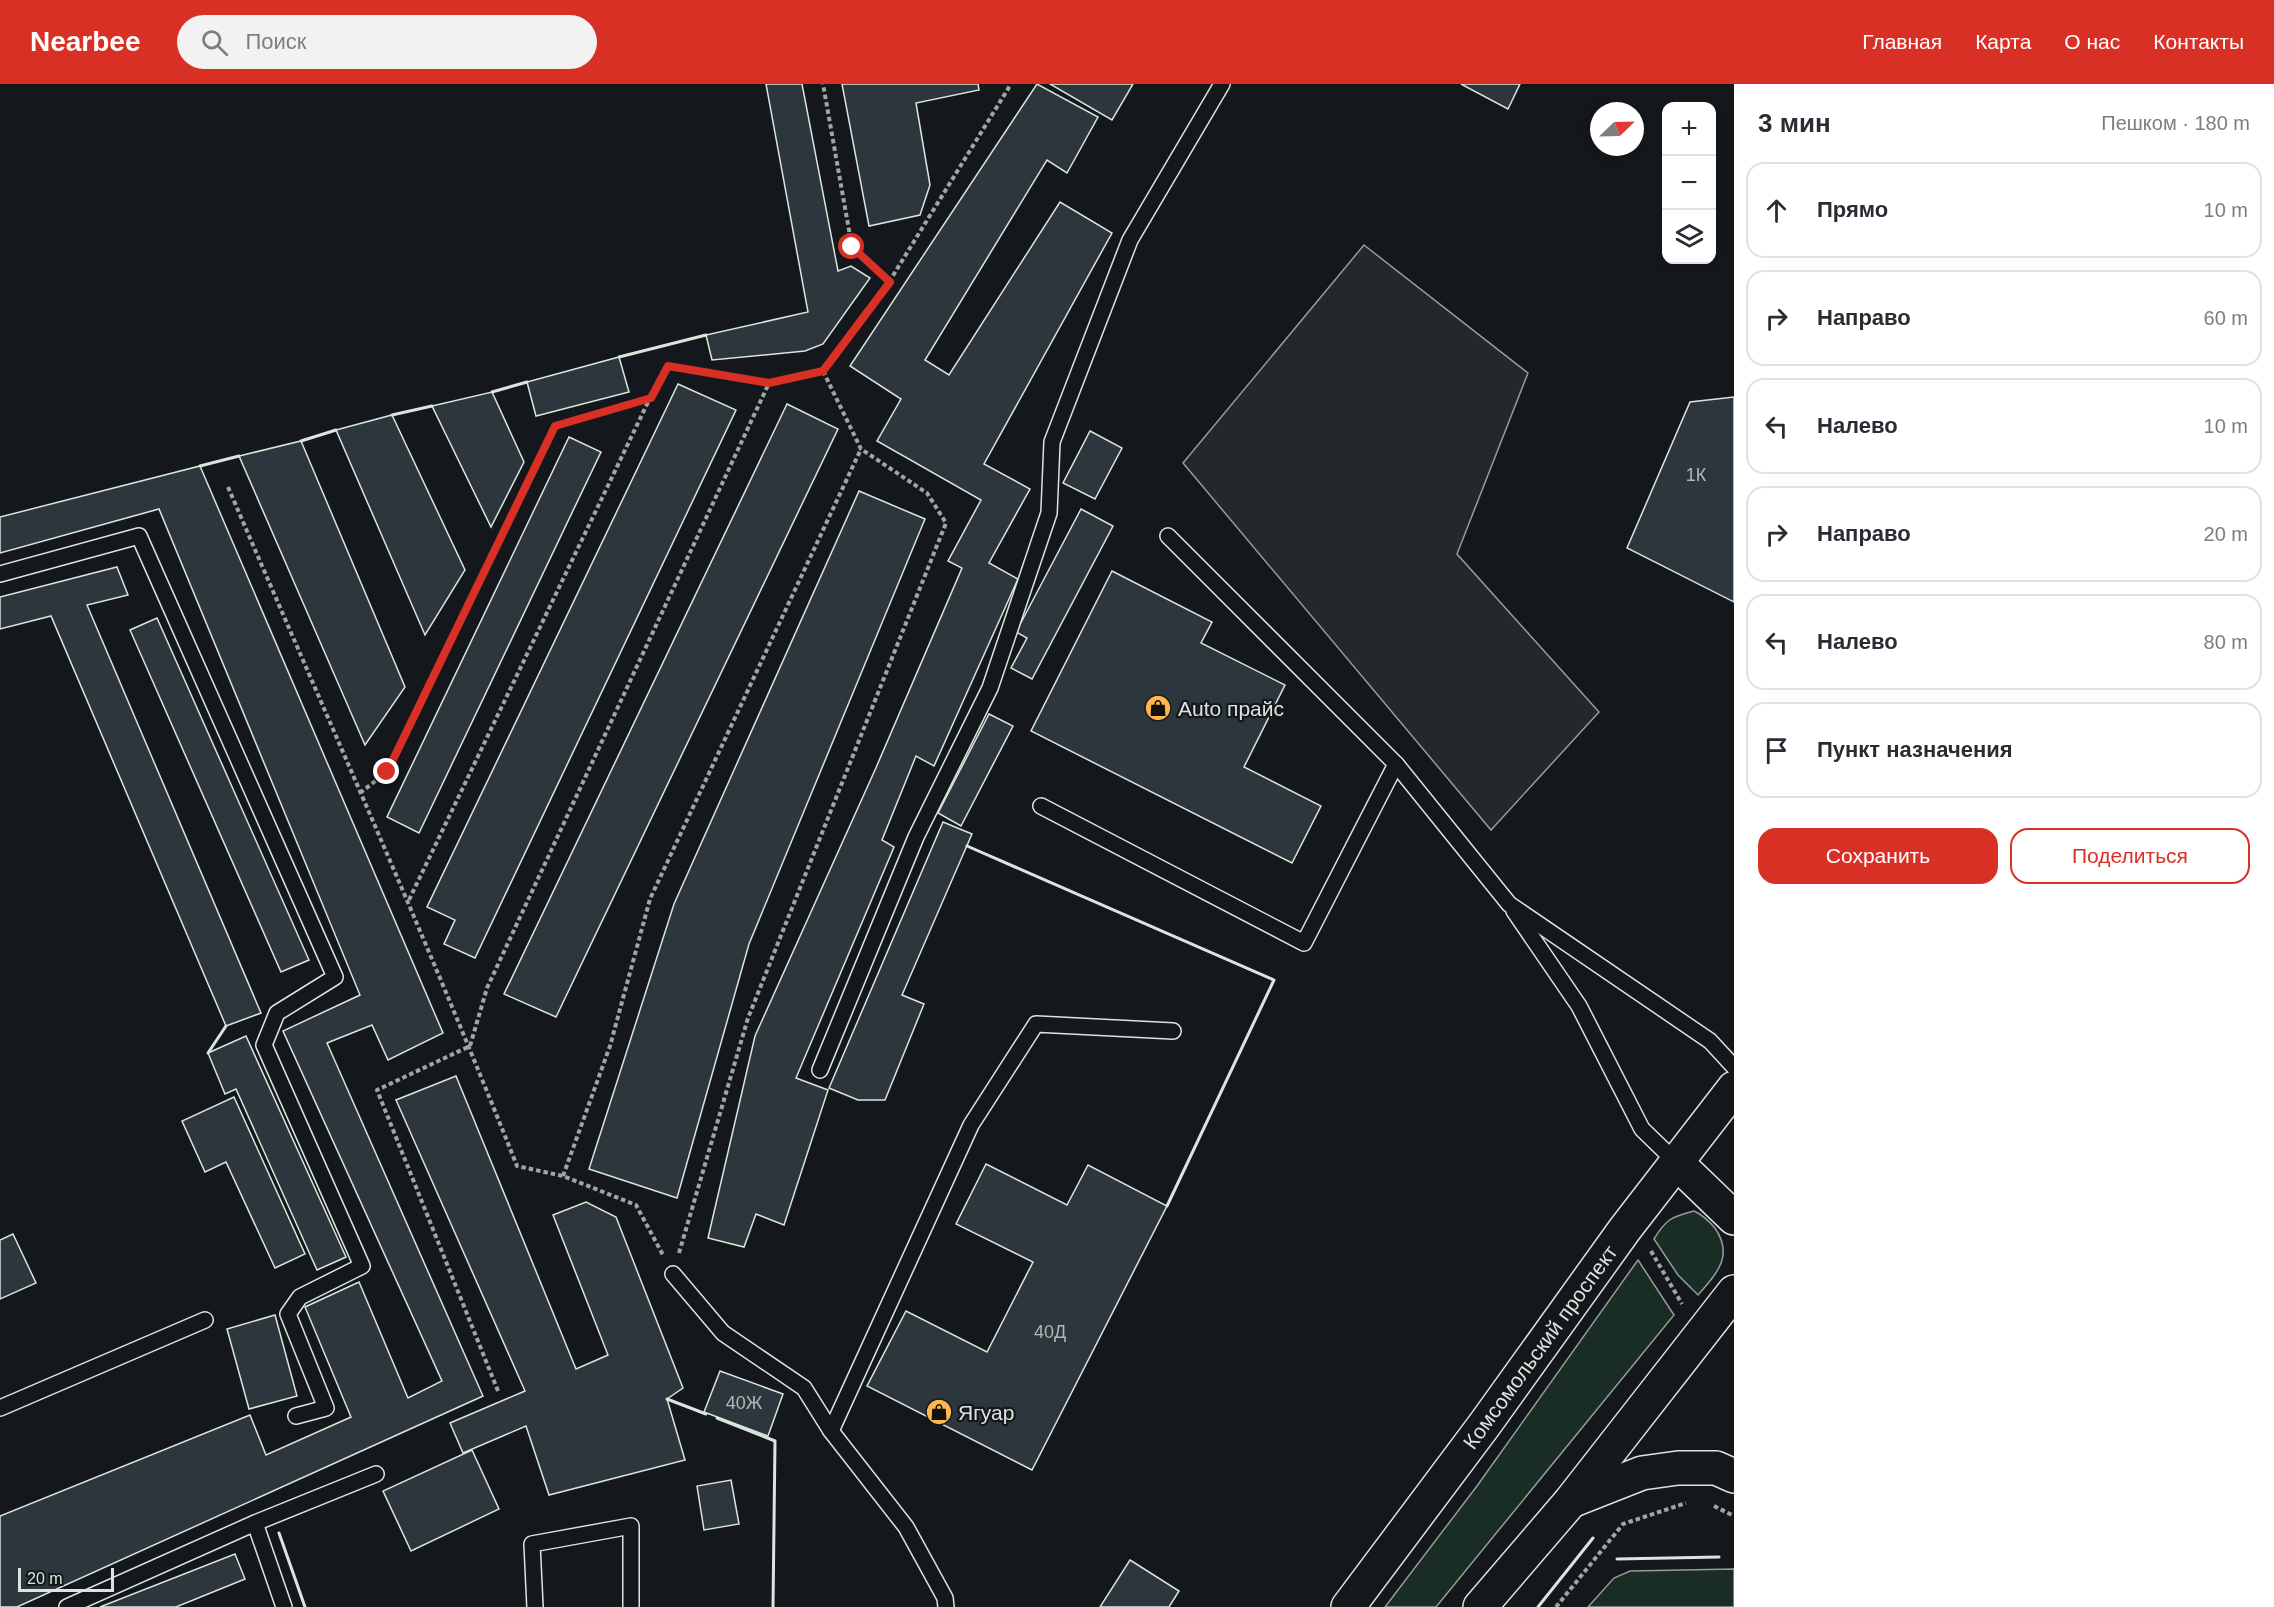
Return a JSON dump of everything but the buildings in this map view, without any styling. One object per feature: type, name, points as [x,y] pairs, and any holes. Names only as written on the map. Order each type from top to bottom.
[{"type":"main road","name":"Комсомольский проспект","points":[[1348,1607],[1485,1424],[1625,1229],[1734,1088]]},
{"type":"main road","points":[[1677,1163],[1734,1218]]},
{"type":"main road","points":[[1480,1607],[1570,1502],[1734,1292]]},
{"type":"main road","points":[[1570,1502],[1642,1473],[1678,1468],[1716,1468],[1734,1476]]},
{"type":"lane","points":[[820,1070],[916,837],[990,688],[1049,513],[1052,442],[1130,240],[1222,84]]},
{"type":"lane","points":[[0,574],[139,536],[334,977],[277,1012],[264,1045],[362,1266],[300,1297],[288,1314],[326,1408],[296,1416]]},
{"type":"lane","points":[[1168,536],[1396,764],[1509,904],[1579,1006],[1642,1129],[1677,1163]]},
{"type":"lane","points":[[1041,806],[1304,943],[1396,764]]},
{"type":"lane","points":[[1509,904],[1710,1041],[1734,1067]]},
{"type":"lane","points":[[831,1431],[971,1125],[1036,1024],[1173,1031]]},
{"type":"lane","points":[[673,1274],[723,1334],[804,1388],[831,1431],[906,1527],[945,1598],[946,1607]]},
{"type":"lane","points":[[0,1408],[205,1320]]},
{"type":"lane","points":[[67,1607],[255,1523],[376,1474]]},
{"type":"lane","points":[[255,1523],[284,1607]]},
{"type":"lane","points":[[535,1607],[532,1544],[631,1526],[630,1607]]},
{"type":"path","points":[[823,84],[852,247],[890,282]]},
{"type":"path","points":[[409,901],[668,366],[769,383],[823,371],[890,282],[1011,84]]},
{"type":"path","points":[[673,1274],[748,1018],[946,523],[927,493],[861,449],[823,371]]},
{"type":"path","points":[[498,1391],[377,1090],[470,1046],[487,988],[769,383]]},
{"type":"path","points":[[360,793],[387,772],[555,426],[651,398]]},
{"type":"path","points":[[563,1176],[610,1046],[650,899],[861,449]]},
{"type":"path","points":[[228,487],[409,901],[517,1166],[563,1176],[636,1205],[673,1274]]},
{"type":"path","points":[[1647,1245],[1684,1307]]},
{"type":"path","points":[[1556,1607],[1623,1524],[1691,1502]]},
{"type":"green space","points":[[1694,1211],[1715,1228],[1723,1247],[1723,1256],[1717,1272],[1698,1295],[1678,1275],[1654,1239],[1670,1220]]},
{"type":"green space","points":[[1638,1260],[1674,1315],[1436,1607],[1385,1607],[1477,1486]]},
{"type":"green space","points":[[1734,1569],[1734,1607],[1588,1607],[1614,1578],[1630,1571]]},
{"type":"shaded area","points":[[1364,245],[1528,373],[1457,554],[1599,712],[1491,830],[1183,463]]},
{"type":"wall","points":[[619,357],[706,335]]},
{"type":"wall","points":[[492,392],[527,382]]},
{"type":"wall","points":[[392,415],[432,406]]},
{"type":"wall","points":[[301,441],[336,430]]},
{"type":"wall","points":[[200,466],[239,456]]},
{"type":"wall","points":[[967,846],[1274,980],[1167,1206]]},
{"type":"wall","points":[[208,1053],[226,1026]]},
{"type":"wall","points":[[667,1399],[706,1414]]},
{"type":"wall","points":[[717,1418],[775,1441],[773,1607]]},
{"type":"wall","points":[[279,1533],[305,1607]]},
{"type":"wall","points":[[1538,1607],[1593,1538]]},
{"type":"wall","points":[[1617,1559],[1719,1557]]},
{"type":"place","name":"Auto прайс","points":[[1158,708]]},
{"type":"place","name":"Ягуар","points":[[939,1412]]},
{"type":"route","points":[[387,772],[555,426],[651,398],[668,366],[769,383],[823,371],[890,282],[852,247]]}]
